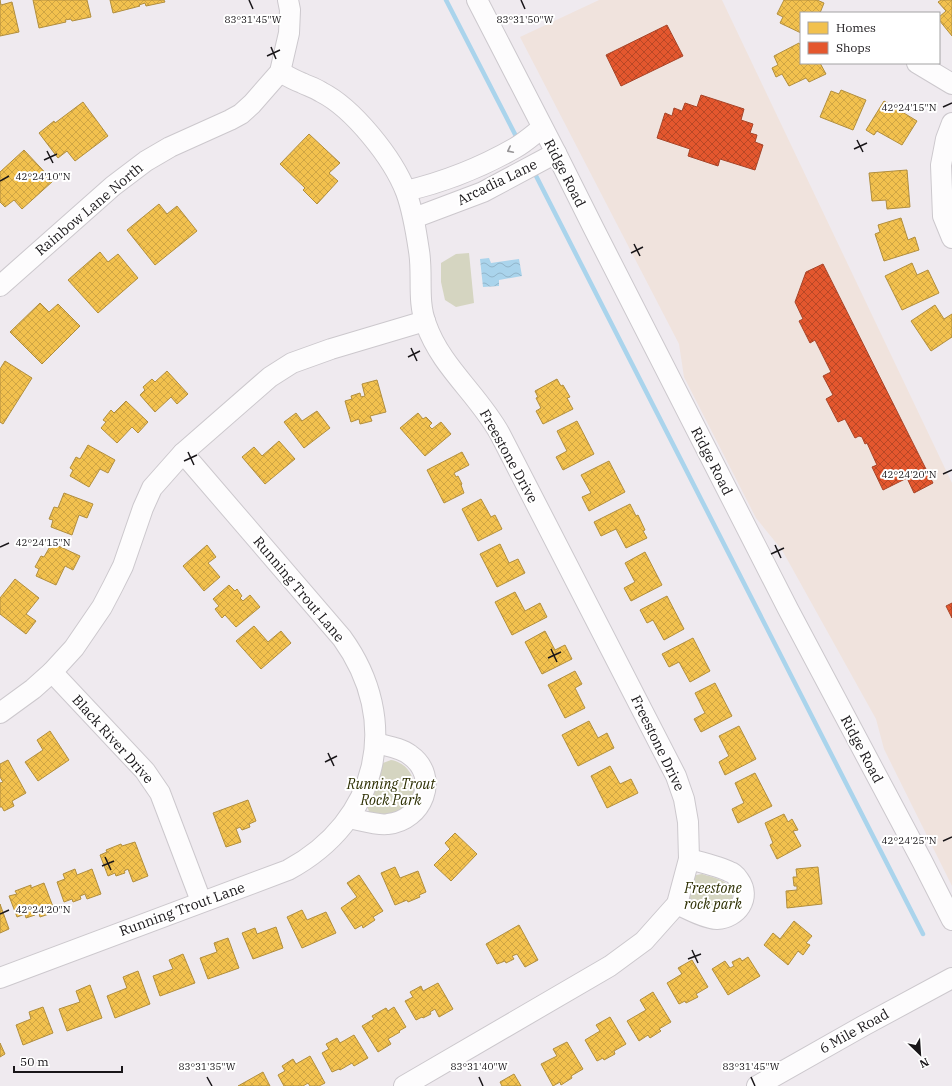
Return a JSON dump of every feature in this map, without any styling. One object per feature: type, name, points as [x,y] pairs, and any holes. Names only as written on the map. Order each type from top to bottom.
[{"type":"street","points":[[280,72],[289,33],[290,10],[288,0]]},
{"type":"street","name":"Ridge Road","points":[[477,0],[788,610],[952,920]]},
{"type":"street","points":[[919,64],[952,84]]},
{"type":"street","name":"Freestone Drive","points":[[280,72],[302,84],[322,92],[336,101],[354,117],[383,150],[406,191],[414,218],[420,256],[421,296],[425,321],[436,347],[444,360],[484,409],[496,428],[676,776],[684,799],[688,822],[689,859],[677,904],[644,941],[610,966],[417,1083]]},
{"type":"street","name":"Rainbow Lane North","points":[[0,286],[113,186],[146,161],[240,114],[252,104],[280,72]]},
{"type":"street","points":[[952,123],[946,139],[941,165],[943,216],[952,238]]},
{"type":"street","name":"Arcadia Lane","points":[[406,191],[432,184],[471,170],[516,148],[542,128]]},
{"type":"street","name":"Arcadia Lane","points":[[414,218],[483,192],[556,153]]},
{"type":"street","points":[[0,713],[33,689],[52,672],[74,648],[102,607],[123,566],[143,508],[152,488],[183,453],[270,377],[292,363],[338,346],[425,321]]},
{"type":"street","name":"Running Trout Lane","points":[[0,978],[201,901],[288,870],[299,864],[330,839],[349,818],[361,797],[372,763],[376,744],[371,702],[362,670],[351,651],[337,632],[183,453]]},
{"type":"street","name":"Black River Drive","points":[[52,672],[153,780],[165,806],[201,901]]},
{"type":"street","points":[[349,818],[386,825],[397,823],[412,815],[422,800],[426,784],[424,772],[417,761],[410,754],[392,746],[376,744]]},
{"type":"street","points":[[677,904],[696,913],[716,919],[736,912],[742,905],[744,899],[744,889],[738,878],[731,872],[689,859]]},
{"type":"street","name":"6 Mile Road","points":[[757,1086],[952,978]]},
{"type":"shaded area","points":[[599,0],[722,0],[952,483],[952,886],[884,749],[876,719],[782,550],[756,518],[684,377],[679,344],[520,37]]},
{"type":"green space","points":[[469,253],[474,303],[456,307],[445,300],[441,282],[441,263],[456,254]]},
{"type":"green space","name":"Running Trout Rock Park","points":[[391,760],[403,765],[412,775],[414,781],[414,794],[407,807],[398,815],[373,817],[369,812],[367,805],[377,768],[383,763]]},
{"type":"green space","name":"Freestone rock park","points":[[702,874],[725,882],[731,889],[732,900],[722,913],[685,900],[689,878]]},
{"type":"water","points":[[489,258],[491,263],[519,259],[522,276],[499,280],[499,286],[483,287],[480,259]]},
{"type":"building: Homes","points":[[0,0],[1,5],[12,2],[19,32],[0,36]]},
{"type":"building: Homes","points":[[33,0],[87,0],[91,17],[72,21],[71,19],[65,20],[66,22],[39,28]]},
{"type":"building: Homes","points":[[110,0],[164,0],[165,2],[146,6],[145,3],[139,5],[140,6],[113,13]]},
{"type":"building: Homes","points":[[784,0],[817,0],[824,3],[820,12],[800,12],[800,33],[780,23],[783,17],[777,14]]},
{"type":"building: Homes","points":[[941,0],[952,0],[952,36],[940,21],[940,16],[946,11],[938,2]]},
{"type":"building: Homes","points":[[799,43],[800,64],[821,64],[826,74],[809,82],[806,78],[789,86],[782,74],[776,77],[772,68],[778,65],[774,56]]},
{"type":"building: Homes","points":[[841,90],[866,100],[853,130],[820,117],[831,91],[839,94]]},
{"type":"building: Homes","points":[[884,101],[917,121],[902,145],[877,131],[874,135],[866,130]]},
{"type":"building: Homes","points":[[83,102],[108,136],[75,161],[67,151],[58,158],[39,133]]},
{"type":"building: Homes","points":[[309,134],[340,163],[329,173],[338,181],[317,204],[303,190],[305,188],[280,164]]},
{"type":"building: Homes","points":[[24,150],[53,181],[22,209],[14,200],[5,207],[0,202],[0,172]]},
{"type":"building: Homes","points":[[907,170],[910,207],[887,209],[886,200],[872,201],[869,173]]},
{"type":"building: Homes","points":[[159,204],[167,214],[177,206],[197,231],[155,265],[127,230]]},
{"type":"building: Homes","points":[[901,218],[908,240],[915,237],[919,250],[884,261],[875,234],[880,232],[878,225]]},
{"type":"building: Homes","points":[[100,252],[108,262],[118,254],[138,278],[98,313],[68,280]]},
{"type":"building: Homes","points":[[912,263],[917,275],[928,270],[939,293],[902,310],[885,276]]},
{"type":"building: Homes","points":[[40,303],[49,312],[58,304],[80,326],[42,364],[10,332]]},
{"type":"building: Homes","points":[[935,305],[944,319],[952,314],[952,337],[931,351],[911,321]]},
{"type":"building: Homes","points":[[5,361],[32,378],[3,424],[0,422],[0,369]]},
{"type":"building: Homes","points":[[167,371],[188,394],[177,404],[171,397],[155,412],[140,395],[145,390],[143,387],[152,379],[155,382]]},
{"type":"building: Homes","points":[[557,379],[561,386],[563,385],[570,397],[567,398],[573,409],[543,424],[536,411],[541,408],[536,398],[538,397],[535,391]]},
{"type":"building: Homes","points":[[377,380],[386,412],[370,416],[372,421],[360,424],[359,419],[351,422],[345,401],[352,399],[351,396],[360,393],[361,397],[365,396],[362,384]]},
{"type":"building: Homes","points":[[126,401],[148,422],[138,433],[132,427],[117,443],[101,428],[106,422],[103,420],[111,410],[114,413]]},
{"type":"building: Homes","points":[[317,411],[330,428],[304,448],[284,422],[296,413],[302,421]]},
{"type":"building: Homes","points":[[418,413],[423,419],[426,417],[432,423],[429,426],[432,429],[441,422],[451,434],[425,456],[400,428]]},
{"type":"building: Homes","points":[[577,421],[594,454],[563,470],[556,457],[567,451],[557,431]]},
{"type":"building: Homes","points":[[279,441],[295,459],[265,484],[242,457],[254,447],[262,456]]},
{"type":"building: Homes","points":[[88,445],[115,460],[108,473],[100,469],[89,487],[70,476],[73,470],[70,468],[76,457],[80,459]]},
{"type":"building: Homes","points":[[462,452],[469,465],[454,473],[456,477],[458,476],[462,484],[464,493],[444,503],[427,470]]},
{"type":"building: Homes","points":[[609,461],[625,492],[589,511],[582,497],[591,493],[581,475]]},
{"type":"building: Homes","points":[[64,493],[93,504],[87,518],[79,515],[72,535],[51,527],[53,520],[49,519],[54,507],[58,508]]},
{"type":"building: Homes","points":[[481,499],[491,517],[495,515],[502,529],[478,541],[462,509]]},
{"type":"building: Homes","points":[[630,504],[636,516],[638,515],[647,538],[626,548],[616,529],[601,536],[594,522]]},
{"type":"building: Homes","points":[[52,543],[80,556],[73,570],[65,566],[56,585],[36,576],[39,569],[35,567],[41,556],[44,557]]},
{"type":"building: Homes","points":[[500,544],[509,563],[518,559],[525,573],[497,587],[480,554]]},
{"type":"building: Homes","points":[[207,545],[216,557],[208,563],[220,577],[204,591],[183,566]]},
{"type":"building: Homes","points":[[645,552],[662,585],[631,601],[624,588],[635,582],[625,563]]},
{"type":"building: Homes","points":[[15,579],[39,598],[26,614],[36,621],[26,634],[0,614],[0,598]]},
{"type":"building: Homes","points":[[229,585],[235,591],[237,589],[242,596],[240,598],[243,601],[250,595],[260,607],[236,627],[225,615],[222,618],[215,609],[219,606],[213,599]]},
{"type":"building: Homes","points":[[515,592],[525,611],[540,603],[547,617],[512,635],[495,602]]},
{"type":"building: Homes","points":[[667,596],[684,629],[664,640],[653,620],[647,623],[640,610]]},
{"type":"building: Homes","points":[[254,626],[268,642],[281,631],[291,643],[261,669],[236,641]]},
{"type":"building: Homes","points":[[545,631],[555,650],[565,645],[572,659],[542,674],[525,642]]},
{"type":"building: Homes","points":[[693,638],[710,671],[690,682],[679,662],[669,667],[662,654]]},
{"type":"building: Homes","points":[[575,671],[582,684],[575,688],[585,708],[565,718],[548,685]]},
{"type":"building: Homes","points":[[715,683],[732,716],[701,732],[694,719],[705,713],[695,693]]},
{"type":"building: Homes","points":[[589,721],[598,738],[607,733],[614,748],[578,766],[562,735]]},
{"type":"building: Homes","points":[[739,726],[756,759],[725,775],[719,762],[729,756],[719,736]]},
{"type":"building: Homes","points":[[50,731],[69,760],[38,781],[25,762],[43,750],[37,740]]},
{"type":"building: Homes","points":[[8,760],[26,793],[12,801],[14,806],[4,811],[2,807],[0,807],[0,783],[3,782],[0,777],[0,764]]},
{"type":"building: Homes","points":[[610,766],[620,784],[631,779],[638,793],[607,808],[591,776]]},
{"type":"building: Homes","points":[[755,773],[772,806],[738,823],[732,809],[744,803],[735,783]]},
{"type":"building: Homes","points":[[248,800],[256,821],[249,824],[250,827],[242,830],[240,827],[236,829],[241,842],[226,847],[213,813]]},
{"type":"building: Homes","points":[[784,814],[788,822],[792,819],[798,830],[793,831],[801,846],[777,859],[770,845],[773,843],[765,823]]},
{"type":"building: Homes","points":[[455,833],[477,854],[451,881],[434,865],[450,849],[445,843]]},
{"type":"building: Homes","points":[[135,842],[148,876],[133,882],[128,869],[124,871],[125,873],[116,876],[115,873],[108,876],[100,855],[107,852],[106,850],[121,844],[122,846]]},
{"type":"building: Homes","points":[[395,867],[400,878],[418,871],[426,892],[419,895],[420,897],[395,905],[381,873]]},
{"type":"building: Homes","points":[[818,867],[822,904],[787,908],[786,891],[797,890],[797,886],[794,886],[793,877],[797,877],[796,869]]},
{"type":"building: Homes","points":[[75,869],[77,875],[92,869],[101,894],[87,899],[85,894],[80,896],[81,899],[73,902],[72,899],[64,902],[57,882],[65,879],[63,874]]},
{"type":"building: Homes","points":[[359,875],[383,911],[373,917],[375,920],[363,928],[362,925],[355,929],[341,908],[357,897],[347,883]]},
{"type":"building: Homes","points":[[44,883],[55,912],[40,917],[38,910],[33,912],[35,915],[26,918],[25,914],[17,917],[9,896],[17,894],[15,891],[31,885],[31,888]]},
{"type":"building: Homes","points":[[0,904],[9,929],[0,933]]},
{"type":"building: Homes","points":[[302,910],[307,920],[326,912],[336,933],[302,948],[287,917]]},
{"type":"building: Homes","points":[[794,921],[812,936],[806,943],[810,945],[803,955],[798,951],[788,965],[764,945],[773,933],[780,939]]},
{"type":"building: Homes","points":[[519,925],[538,960],[525,967],[517,954],[512,956],[514,959],[506,963],[505,961],[497,964],[486,944]]},
{"type":"building: Homes","points":[[276,927],[283,948],[253,959],[242,933],[255,928],[257,934]]},
{"type":"building: Homes","points":[[228,938],[239,968],[208,979],[200,958],[217,952],[214,943]]},
{"type":"building: Homes","points":[[183,954],[195,983],[160,996],[153,976],[173,969],[169,960]]},
{"type":"building: Homes","points":[[748,957],[760,976],[728,995],[712,969],[725,961],[730,968],[734,966],[732,962],[740,958],[742,961]]},
{"type":"building: Homes","points":[[692,960],[708,987],[696,994],[698,997],[686,1003],[685,1001],[679,1004],[667,983],[682,974],[678,968]]},
{"type":"building: Homes","points":[[138,971],[150,1004],[115,1018],[107,996],[127,988],[123,977]]},
{"type":"building: Homes","points":[[438,983],[453,1009],[439,1017],[435,1009],[430,1012],[431,1014],[416,1020],[405,1001],[413,997],[410,992],[421,986],[423,991]]},
{"type":"building: Homes","points":[[90,985],[102,1018],[67,1031],[59,1009],[80,1002],[76,991]]},
{"type":"building: Homes","points":[[653,992],[671,1022],[659,1029],[661,1031],[650,1038],[648,1035],[639,1041],[627,1021],[646,1010],[640,1000]]},
{"type":"building: Homes","points":[[43,1007],[53,1033],[23,1045],[16,1025],[31,1019],[29,1012]]},
{"type":"building: Homes","points":[[394,1007],[406,1027],[388,1039],[391,1044],[378,1052],[362,1026],[374,1019],[372,1016],[386,1008],[388,1011]]},
{"type":"building: Homes","points":[[610,1017],[626,1044],[614,1051],[615,1054],[604,1060],[603,1058],[597,1061],[585,1040],[600,1031],[596,1025]]},
{"type":"building: Homes","points":[[354,1035],[368,1058],[354,1066],[352,1063],[340,1070],[339,1069],[332,1072],[322,1053],[329,1049],[326,1044],[337,1038],[340,1043]]},
{"type":"building: Homes","points":[[567,1042],[583,1069],[571,1076],[572,1078],[561,1085],[560,1082],[553,1086],[541,1064],[557,1056],[553,1049]]},
{"type":"building: Homes","points":[[0,1043],[5,1054],[0,1057]]},
{"type":"building: Homes","points":[[310,1056],[325,1083],[319,1086],[310,1086],[308,1083],[303,1086],[284,1086],[278,1075],[285,1071],[282,1066],[293,1059],[296,1064]]},
{"type":"building: Homes","points":[[263,1072],[270,1086],[238,1086]]},
{"type":"building: Homes","points":[[514,1074],[521,1086],[502,1086],[500,1082]]},
{"type":"building: Shops","points":[[667,25],[683,56],[621,86],[606,55]]},
{"type":"building: Shops","points":[[701,95],[744,109],[741,120],[753,124],[750,133],[757,135],[755,142],[763,145],[755,170],[720,159],[718,166],[688,156],[690,149],[657,138],[665,113],[672,116],[674,108],[682,111],[685,103],[697,107]]},
{"type":"building: Shops","points":[[823,264],[933,483],[914,493],[907,478],[883,490],[872,467],[877,465],[867,443],[865,444],[862,437],[859,436],[855,438],[845,419],[838,422],[826,399],[833,395],[823,376],[831,372],[815,340],[810,343],[799,321],[803,319],[795,302],[806,272]]},
{"type":"building: Shops","points":[[952,603],[952,618],[946,606]]},
{"type":"waterway","points":[[446,0],[518,140]]},
{"type":"waterway","points":[[533,170],[923,934]]}]
